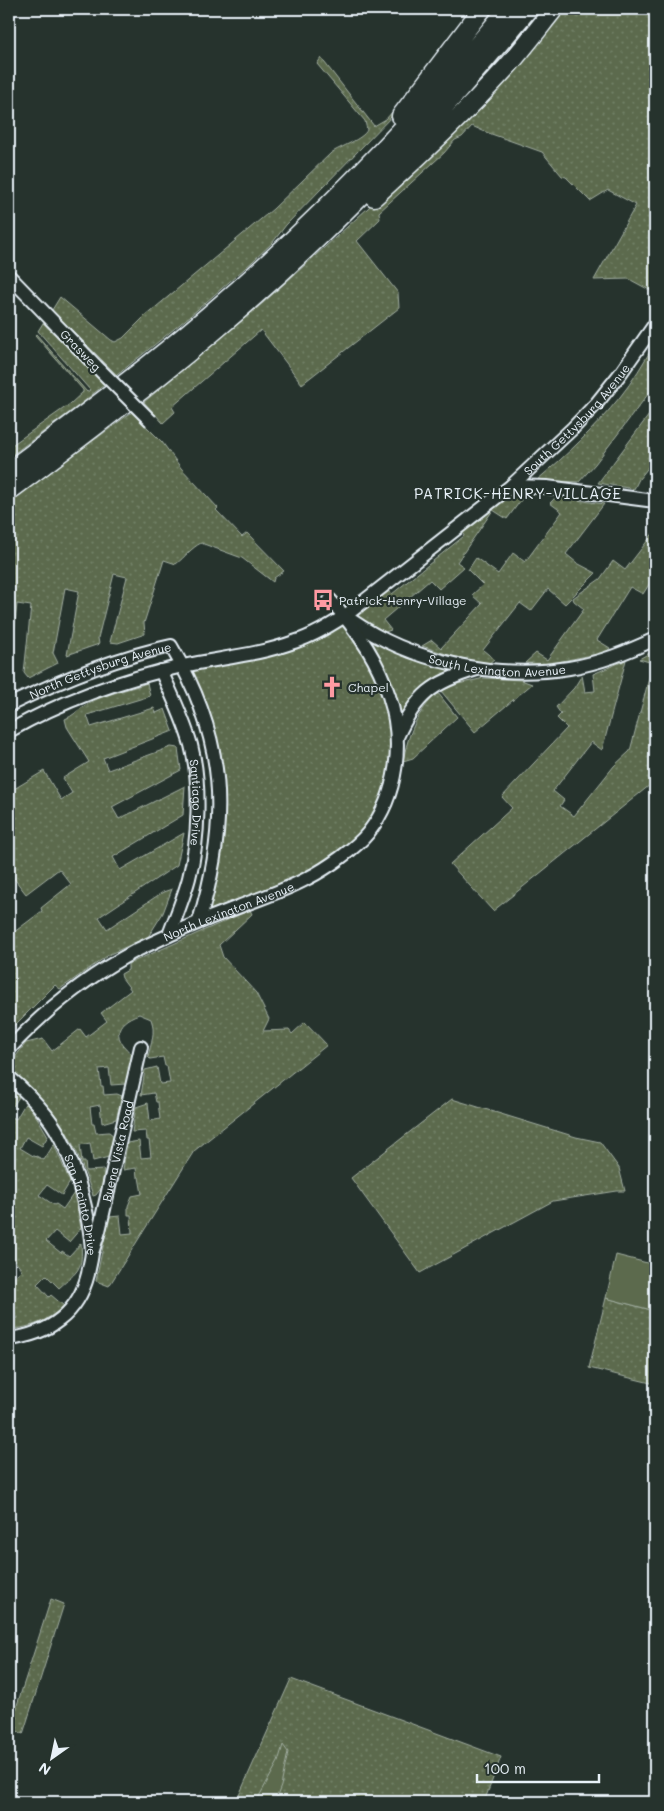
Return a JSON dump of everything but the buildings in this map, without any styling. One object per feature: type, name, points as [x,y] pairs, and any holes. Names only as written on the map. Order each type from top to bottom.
[{"type":"highway","points":[[327,207],[349,175],[380,143],[406,110],[482,9]]},
{"type":"highway","points":[[9,471],[137,375],[258,272],[386,148],[463,63],[508,9]]},
{"type":"highway","points":[[9,491],[169,369],[267,285],[323,233],[475,74],[528,9]]},
{"type":"highway","points":[[323,233],[346,222],[433,143],[507,67],[554,9]]},
{"type":"street","name":"Grasweg","points":[[9,276],[152,422]]},
{"type":"street","name":"South Gettysburg Avenue","points":[[345,616],[511,486],[573,428],[596,404],[635,354],[655,324]]},
{"type":"street","points":[[511,486],[547,488],[655,501]]},
{"type":"street","points":[[330,600],[345,616]]},
{"type":"street","name":"North Gettysburg Avenue","points":[[9,731],[68,703],[128,680],[183,666],[258,652],[294,643],[326,628],[345,616]]},
{"type":"street","name":"South Lexington Avenue","points":[[345,616],[364,629],[399,646],[438,659],[478,668],[526,672],[569,668],[600,662],[655,639]]},
{"type":"street","name":"North Lexington Avenue","points":[[9,1049],[59,1000],[107,966],[199,921],[308,878],[344,854],[367,835],[383,808],[389,793],[396,761],[397,737],[393,710],[384,680],[365,645],[345,616]]},
{"type":"street","name":"North Gettysburg Avenue","points":[[9,705],[54,684],[113,661],[146,651],[171,646],[183,666]]},
{"type":"street","name":"Santiago Drive","points":[[183,666],[212,738],[218,780],[216,846],[212,875],[199,921]]},
{"type":"street","name":"North Lexington Avenue","points":[[397,737],[408,715],[424,695],[436,685],[478,668]]},
{"type":"street","name":"Santiago Drive","points":[[161,671],[191,745],[197,782],[193,862],[182,903],[169,935]]},
{"type":"street","name":"Buena Vista Road","points":[[92,1252],[99,1231],[141,1047]]},
{"type":"street","name":"San Jacinto Drive","points":[[9,1077],[47,1116],[72,1162],[84,1202],[92,1252],[85,1285],[80,1296],[66,1315],[44,1331],[9,1339]]},
{"type":"green space","points":[[471,9],[477,9],[396,112],[286,225],[273,242],[190,316],[117,375],[52,310],[60,297],[111,340],[115,342],[123,338],[144,317],[273,209],[331,153],[365,133],[367,130],[365,121],[317,64],[321,58],[374,126],[386,119],[402,101]]},
{"type":"green space","points":[[561,9],[655,9],[655,236],[650,246],[655,250],[655,293],[629,279],[594,280],[636,205],[608,190],[590,201],[566,177],[562,176],[542,152],[472,126],[379,212],[380,219],[357,241],[398,293],[399,308],[302,384],[261,330],[172,407],[175,412],[163,423],[144,402],[263,303],[410,170]]},
{"type":"green space","points":[[43,323],[105,384],[9,457],[9,447],[70,404],[83,392],[36,334],[87,392],[90,390],[38,331]]},
{"type":"green space","points":[[654,345],[655,391],[652,389],[595,464],[579,482],[537,480],[601,420],[629,385]]},
{"type":"green space","points":[[655,407],[655,459],[639,479],[634,489],[598,483]]},
{"type":"green space","points":[[132,412],[162,442],[181,468],[218,508],[216,510],[242,537],[247,533],[284,571],[274,578],[273,582],[242,558],[201,543],[176,564],[164,560],[144,623],[145,634],[118,643],[110,642],[127,577],[114,574],[98,638],[99,644],[67,655],[79,591],[65,588],[53,653],[58,663],[28,678],[24,673],[31,606],[17,604],[10,672],[16,683],[9,687],[9,503]]},
{"type":"green space","points":[[509,494],[524,496],[507,519],[493,510],[457,562],[464,567],[439,589],[430,580],[383,620],[391,630],[385,632],[358,616],[388,589],[392,594],[464,536],[462,531]]},
{"type":"green space","points":[[556,497],[604,504],[566,554],[577,563],[596,573],[565,604],[548,589],[531,611],[520,603],[483,650],[494,659],[488,664],[452,656],[422,646],[432,640],[441,648],[482,604],[472,595],[483,585],[468,570],[476,558],[498,574],[513,553],[525,562],[562,512],[550,503]]},
{"type":"green space","points":[[655,531],[655,575],[643,594],[630,587],[597,640],[610,648],[607,652],[547,664],[525,663],[536,653],[547,660],[584,609],[573,598],[600,579],[613,561],[625,570]]},
{"type":"green space","points":[[345,616],[363,629],[478,668],[424,695],[397,748],[376,822],[325,868],[199,921],[218,781],[183,666],[258,652]]},
{"type":"green space","points":[[655,650],[655,781],[493,911],[450,864],[512,808],[502,797],[567,728],[557,718],[561,714],[556,707],[574,688],[582,675],[585,692],[595,691],[593,674],[626,660],[602,750],[591,742],[553,791],[564,800],[560,806],[574,816],[614,766],[630,751],[653,663],[639,659]]},
{"type":"green space","points":[[484,678],[521,680],[532,684],[475,732],[441,691],[458,684]]},
{"type":"green space","points":[[147,683],[150,696],[87,715],[91,727],[154,708],[156,713],[165,709],[173,731],[103,758],[108,770],[171,747],[178,748],[181,770],[112,807],[119,819],[185,786],[183,815],[113,857],[120,870],[184,833],[177,865],[99,917],[107,929],[163,892],[172,889],[163,913],[148,937],[110,954],[60,989],[55,985],[9,1031],[9,936],[42,911],[41,908],[71,884],[59,869],[26,894],[9,872],[9,792],[44,771],[61,800],[72,793],[63,778],[89,762],[67,727],[65,719],[91,702]]},
{"type":"green space","points":[[438,693],[457,717],[413,758],[403,761],[414,724],[424,708]]},
{"type":"green space","points":[[250,910],[252,914],[219,945],[223,957],[256,993],[269,1019],[263,1031],[289,1030],[292,1034],[305,1022],[327,1045],[194,1151],[109,1286],[96,1281],[109,1217],[120,1216],[122,1234],[132,1233],[131,1215],[128,1215],[128,1206],[132,1196],[142,1194],[136,1168],[123,1170],[127,1143],[139,1141],[141,1158],[151,1157],[146,1131],[132,1132],[136,1107],[148,1103],[150,1121],[160,1119],[158,1102],[156,1102],[154,1093],[141,1095],[145,1070],[157,1067],[160,1084],[170,1083],[167,1066],[165,1066],[163,1057],[150,1059],[148,1057],[153,1033],[151,1019],[139,1014],[124,1022],[120,1027],[119,1037],[126,1049],[133,1055],[126,1084],[111,1085],[109,1068],[99,1069],[104,1095],[117,1094],[122,1096],[116,1119],[102,1123],[100,1105],[90,1107],[92,1124],[94,1124],[96,1133],[109,1132],[114,1136],[109,1157],[93,1161],[90,1143],[80,1145],[82,1162],[85,1162],[86,1171],[104,1170],[102,1187],[93,1196],[76,1151],[58,1118],[43,1100],[9,1068],[9,1065],[26,1043],[43,1039],[52,1051],[80,1029],[86,1037],[107,1021],[101,1013],[131,990],[121,974],[128,970],[128,964]]},
{"type":"green space","points":[[9,1088],[19,1097],[13,1106],[9,1104]]},
{"type":"green space","points":[[452,1099],[576,1137],[600,1142],[619,1168],[625,1191],[553,1201],[420,1273],[351,1178]]},
{"type":"green space","points":[[26,1102],[48,1136],[42,1146],[26,1137],[20,1148],[44,1160],[54,1144],[70,1182],[62,1195],[47,1185],[39,1195],[63,1209],[74,1193],[81,1228],[69,1242],[55,1231],[46,1241],[61,1253],[62,1251],[69,1256],[81,1243],[81,1259],[75,1273],[59,1288],[46,1275],[37,1284],[49,1297],[51,1295],[64,1306],[38,1323],[9,1330],[9,1326],[18,1318],[9,1306],[9,1275],[12,1278],[22,1270],[9,1256],[9,1228],[15,1221],[9,1215],[9,1116],[16,1119]]},
{"type":"green space","points":[[616,1255],[655,1265],[655,1311],[606,1298]]},
{"type":"green space","points":[[606,1298],[655,1311],[655,1384],[589,1368]]},
{"type":"green space","points":[[51,1599],[64,1604],[23,1734],[10,1727]]},
{"type":"green space","points":[[291,1679],[501,1757],[484,1802],[236,1802]]},
{"type":"green space","points":[[283,1745],[288,1752],[281,1786],[275,1802],[256,1802],[278,1762]]},
{"type":"place","name":"Patrick-Henry-Village","points":[[323,600]]},
{"type":"place","name":"Chapel","points":[[332,687]]},
{"type":"district","name":"PATRICK-HENRY-VILLAGE","points":[[518,493]]}]
